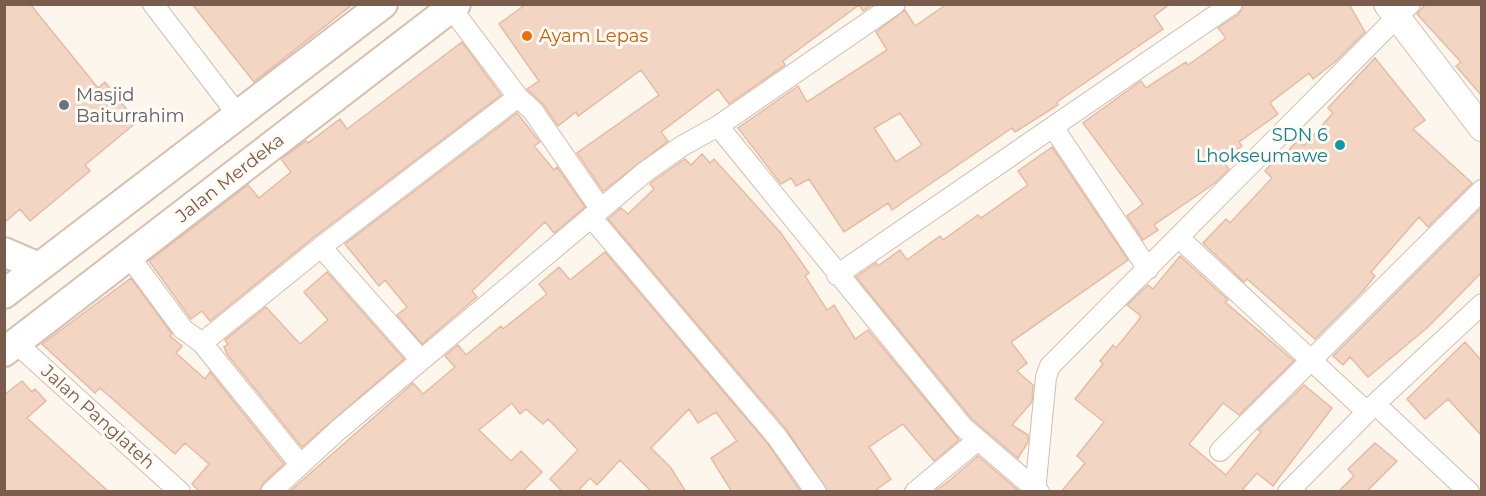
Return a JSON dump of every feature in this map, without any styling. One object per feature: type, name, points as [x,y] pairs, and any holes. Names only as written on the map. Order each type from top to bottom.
[{"type":"main road","points":[[4,294],[382,4]]},
{"type":"main road","name":"Jalan Merdeka","points":[[8,343],[129,256],[454,6]]},
{"type":"main road","points":[[4,252],[39,267]]},
{"type":"street","points":[[271,492],[300,464],[595,212],[682,146],[718,126],[895,4]]},
{"type":"street","points":[[837,275],[1232,4]]},
{"type":"street","points":[[155,5],[238,115]]},
{"type":"street","points":[[454,6],[518,97],[533,111],[595,212],[777,437],[816,492]]},
{"type":"street","points":[[1037,491],[1046,377],[1050,366],[1179,238],[1398,9],[1482,128]]},
{"type":"street","points":[[202,343],[321,247],[518,97]]},
{"type":"street","points":[[718,126],[963,427],[1037,491]]},
{"type":"street","points":[[1053,127],[1148,269]]},
{"type":"street","points":[[1220,451],[1482,190]]},
{"type":"street","points":[[1179,238],[1311,359],[1469,492]]},
{"type":"street","points":[[321,247],[421,360]]},
{"type":"street","points":[[129,256],[183,329],[202,343],[300,464]]},
{"type":"street","points":[[1288,492],[1371,408],[1482,304]]},
{"type":"street","name":"Jalan Panglateh","points":[[8,343],[180,492]]},
{"type":"street","points":[[915,492],[978,440]]},
{"type":"building","name":"Masjid Baiturrahim","points":[[4,4],[30,4],[98,88],[105,82],[137,122],[85,165],[90,171],[30,221],[20,209],[4,223]]},
{"type":"building","points":[[192,4],[353,4],[254,82]]},
{"type":"building","points":[[526,4],[873,4],[863,11],[859,5],[783,61],[785,65],[729,104],[718,89],[661,132],[668,141],[603,191],[577,153],[659,95],[641,70],[578,116],[576,112],[558,126],[543,104],[527,89],[539,81],[499,24]]},
{"type":"building","points":[[947,4],[1170,4],[1154,16],[1163,29],[1057,102],[1058,105],[1015,132],[1012,128],[892,210],[888,203],[844,232],[809,179],[796,186],[791,178],[781,184],[738,128],[798,86],[807,102],[887,50],[876,32],[905,10],[915,26]],"holes":[[[900,113],[922,145],[896,162],[874,128]]]},
{"type":"building","points":[[1244,4],[1349,4],[1365,32],[1335,62],[1313,79],[1309,73],[1270,103],[1278,114],[1239,142],[1242,146],[1222,160],[1229,169],[1215,183],[1154,225],[1158,230],[1143,240],[1127,216],[1143,204],[1083,123],[1141,81],[1146,88],[1186,62],[1188,65],[1226,38],[1218,28],[1239,14]]},
{"type":"building","points":[[1426,4],[1482,4],[1482,96],[1456,66],[1461,62],[1417,14]]},
{"type":"building","points":[[462,42],[501,95],[314,237],[210,321],[202,311],[191,319],[149,261],[248,185],[259,198],[291,172],[281,159],[306,141],[308,143],[340,119],[347,129]]},
{"type":"building","points":[[1375,58],[1425,120],[1413,129],[1472,183],[1428,227],[1419,217],[1371,272],[1375,276],[1363,291],[1315,339],[1247,279],[1244,282],[1203,243],[1226,219],[1230,223],[1272,178],[1265,171],[1280,155],[1282,157],[1298,140],[1304,146],[1333,113],[1328,108]]},
{"type":"building","points":[[517,113],[540,142],[534,146],[554,170],[557,167],[585,207],[554,233],[545,222],[472,291],[477,297],[422,344],[397,315],[407,307],[385,280],[379,286],[345,244]]},
{"type":"building","points":[[1052,147],[1128,260],[1011,342],[1027,363],[1017,371],[1033,385],[1032,402],[1012,425],[1028,435],[1028,442],[1018,458],[972,419],[856,277],[876,263],[878,266],[900,250],[907,260],[940,236],[943,240],[978,215],[981,218],[1028,185],[1018,171]]},
{"type":"building","points":[[702,154],[710,163],[714,159],[780,232],[809,273],[805,276],[827,310],[834,305],[855,339],[868,330],[959,440],[934,461],[903,424],[869,447],[891,479],[873,492],[828,492],[786,429],[608,219],[621,208],[628,214],[654,189],[650,184],[652,182],[685,159],[691,165]]},
{"type":"building","points":[[1482,207],[1482,272],[1428,327],[1368,377],[1350,357],[1343,365],[1333,356]]},
{"type":"building","points":[[605,252],[768,444],[801,492],[732,492],[711,458],[737,441],[716,412],[698,423],[689,409],[651,448],[671,468],[686,492],[652,492],[620,460],[597,485],[590,478],[577,492],[563,492],[550,479],[578,450],[548,419],[543,424],[526,409],[520,414],[512,403],[479,430],[511,461],[521,451],[542,472],[522,492],[289,492],[413,383],[423,394],[455,367],[445,356],[458,345],[466,355],[501,326],[503,329],[547,294],[539,284],[559,267],[570,280]]},
{"type":"building","points":[[1180,256],[1228,300],[1225,302],[1294,361],[1239,415],[1223,403],[1189,444],[1226,475],[1261,432],[1258,430],[1304,385],[1332,408],[1273,486],[1257,473],[1243,489],[1247,492],[1061,492],[1085,463],[1077,456],[1104,422],[1075,399],[1103,364],[1100,361],[1113,345],[1116,348],[1141,316],[1127,305],[1148,285],[1153,289]]},
{"type":"building","points":[[327,272],[404,359],[302,447],[227,354],[224,347],[228,344],[225,340],[266,307],[300,344],[328,320],[304,292]]},
{"type":"building","points":[[131,278],[172,334],[170,336],[182,346],[176,353],[205,379],[210,372],[284,464],[263,483],[259,492],[200,492],[192,484],[209,464],[185,443],[175,454],[100,388],[95,393],[42,344]]},
{"type":"building","points":[[1465,342],[1482,361],[1482,436],[1448,399],[1425,419],[1407,399]]},
{"type":"building","points":[[22,381],[32,392],[35,389],[46,401],[27,418],[109,492],[4,492],[4,395]]},
{"type":"building","points":[[1375,443],[1397,461],[1366,492],[1338,492],[1354,476],[1348,469]]},
{"type":"building","points":[[978,456],[1020,492],[934,492],[950,480]]},
{"type":"place","name":"Ayam Lepas","points":[[527,36]]},
{"type":"place","name":"Masjid Baiturrahim","points":[[64,105]]},
{"type":"place","name":"SDN 6 Lhokseumawe","points":[[1340,145]]}]
